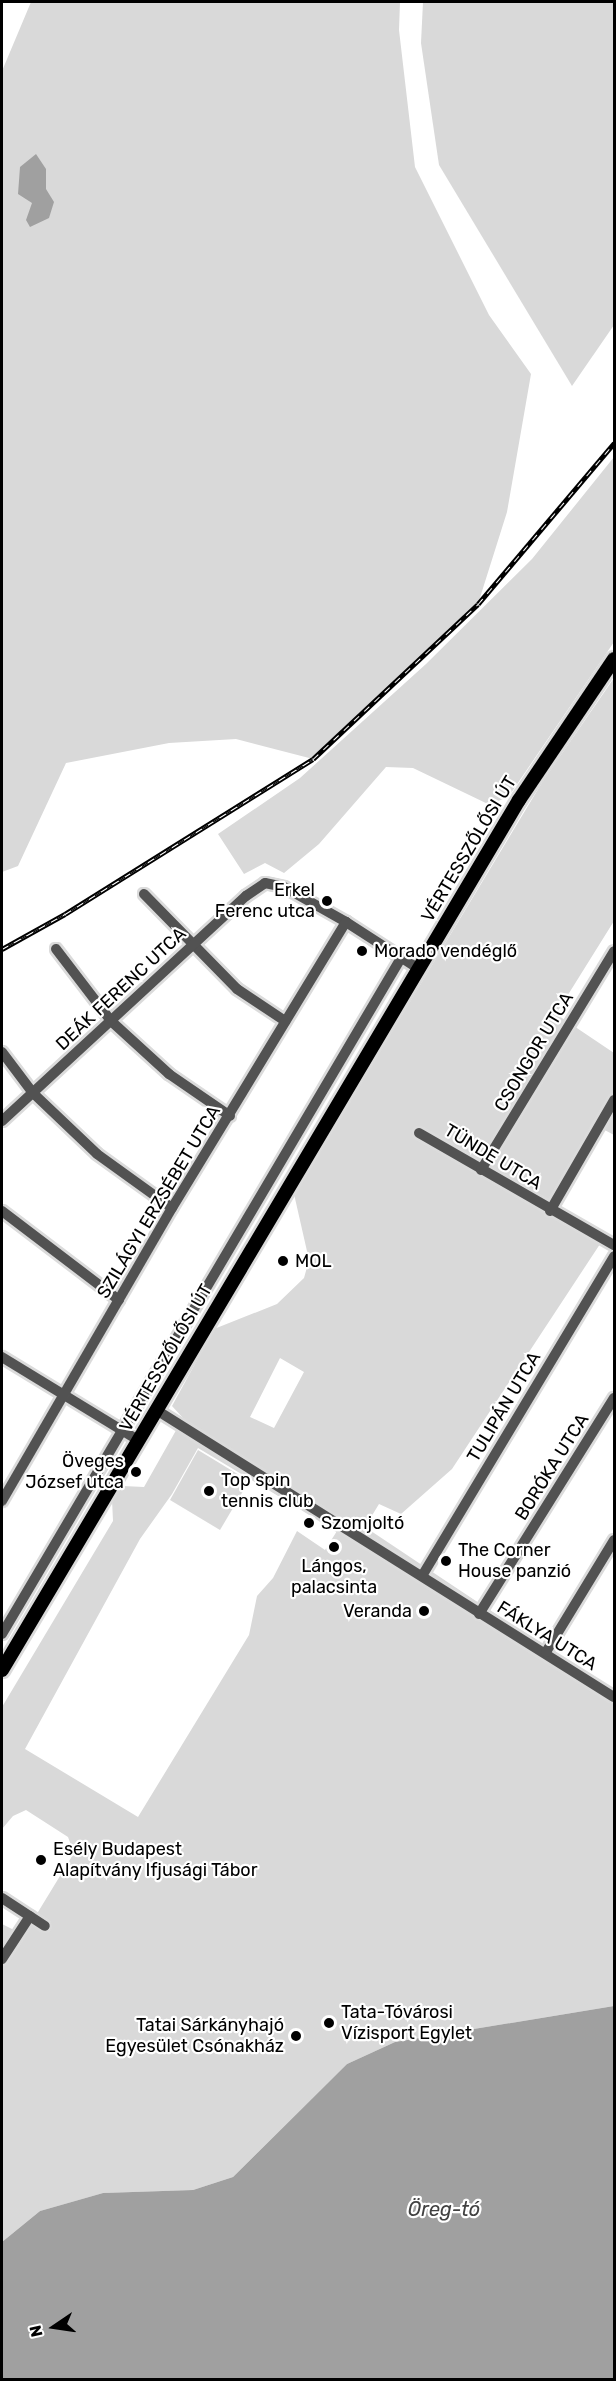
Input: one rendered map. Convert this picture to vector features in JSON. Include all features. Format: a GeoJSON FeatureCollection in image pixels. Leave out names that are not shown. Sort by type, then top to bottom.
{"type":"FeatureCollection","features":[{"type":"Feature","properties":{"kind":"main road","name":"VÉRTESSZŐLŐSI ÚT"},"geometry":{"type":"LineString","coordinates":[[2,1670],[543,762],[615,659]]}},
{"type":"Feature","properties":{"kind":"street","name":"DEÁK FERENC UTCA"},"geometry":{"type":"LineString","coordinates":[[2,1121],[191,946],[265,883],[284,887],[346,922]]}},
{"type":"Feature","properties":{"kind":"street"},"geometry":{"type":"LineString","coordinates":[[144,894],[191,946],[237,989],[285,1021]]}},
{"type":"Feature","properties":{"kind":"street"},"geometry":{"type":"LineString","coordinates":[[346,922],[418,969]]}},
{"type":"Feature","properties":{"kind":"street","name":"SZILÁGYI ERZSÉBET UTCA"},"geometry":{"type":"LineString","coordinates":[[3,1497],[172,1208],[346,922]]}},
{"type":"Feature","properties":{"kind":"street"},"geometry":{"type":"LineString","coordinates":[[56,949],[111,1022],[169,1074],[230,1116]]}},
{"type":"Feature","properties":{"kind":"street","name":"CSONGOR UTCA"},"geometry":{"type":"LineString","coordinates":[[481,1170],[615,951]]}},
{"type":"Feature","properties":{"kind":"street","name":"VÉRTESSZŐLŐSI ÚT"},"geometry":{"type":"LineString","coordinates":[[2,1634],[401,958]]}},
{"type":"Feature","properties":{"kind":"street"},"geometry":{"type":"LineString","coordinates":[[2,1052],[33,1093],[98,1154],[172,1208]]}},
{"type":"Feature","properties":{"kind":"street"},"geometry":{"type":"LineString","coordinates":[[344,1054],[362,1064]]}},
{"type":"Feature","properties":{"kind":"street","name":"TÜNDE UTCA"},"geometry":{"type":"LineString","coordinates":[[550,1211],[615,1100]]}},
{"type":"Feature","properties":{"kind":"street","name":"TÜNDE UTCA"},"geometry":{"type":"LineString","coordinates":[[418,1132],[550,1211],[615,1245]]}},
{"type":"Feature","properties":{"kind":"street"},"geometry":{"type":"LineString","coordinates":[[2,1211],[119,1300]]}},
{"type":"Feature","properties":{"kind":"street","name":"TULIPÁN UTCA"},"geometry":{"type":"LineString","coordinates":[[422,1576],[615,1256]]}},
{"type":"Feature","properties":{"kind":"street"},"geometry":{"type":"LineString","coordinates":[[2,1357],[61,1396],[138,1440]]}},
{"type":"Feature","properties":{"kind":"street","name":"BORÓKA UTCA"},"geometry":{"type":"LineString","coordinates":[[479,1614],[615,1398]]}},
{"type":"Feature","properties":{"kind":"street","name":"FÁKLYA UTCA"},"geometry":{"type":"LineString","coordinates":[[158,1411],[615,1697]]}},
{"type":"Feature","properties":{"kind":"street"},"geometry":{"type":"LineString","coordinates":[[546,1652],[615,1540]]}},
{"type":"Feature","properties":{"kind":"street"},"geometry":{"type":"LineString","coordinates":[[2,1898],[45,1926]]}},
{"type":"Feature","properties":{"kind":"street"},"geometry":{"type":"LineString","coordinates":[[2,1959],[30,1916]]}},
{"type":"Feature","properties":{"kind":"shaded area"},"geometry":{"type":"Polygon","coordinates":[[[31,2],[400,2],[399,30],[415,167],[489,315],[531,374],[507,512],[478,604],[313,759],[236,739],[169,743],[66,763],[18,866],[2,872],[2,71],[31,2]]]}},
{"type":"Feature","properties":{"kind":"shaded area"},"geometry":{"type":"Polygon","coordinates":[[[423,2],[614,2],[614,325],[572,386],[439,165],[421,43],[423,2]]]}},
{"type":"Feature","properties":{"kind":"shaded area"},"geometry":{"type":"Polygon","coordinates":[[[614,457],[614,642],[509,796],[490,805],[413,768],[386,767],[319,844],[284,873],[265,863],[244,874],[218,834],[300,778],[426,664],[532,559],[614,457]]]}},
{"type":"Feature","properties":{"kind":"shaded area"},"geometry":{"type":"Polygon","coordinates":[[[614,678],[614,921],[556,1014],[614,1053],[614,1135],[599,1127],[549,1205],[604,1238],[452,1469],[401,1514],[379,1504],[365,1527],[614,1693],[614,2006],[395,2042],[347,2064],[233,2177],[193,2190],[103,2193],[40,2211],[2,2242],[2,1924],[24,1935],[74,1853],[68,1837],[26,1810],[13,1816],[2,1829],[2,1707],[113,1521],[112,1500],[123,1486],[144,1487],[183,1418],[172,1406],[214,1329],[277,1304],[304,1278],[309,1260],[294,1194],[543,781],[614,678]],[[280,1358],[250,1417],[274,1428],[304,1372],[280,1358]],[[198,1448],[172,1494],[140,1539],[25,1749],[138,1817],[249,1635],[257,1596],[273,1578],[297,1531],[325,1550],[337,1531],[198,1448]]]}},
{"type":"Feature","properties":{"kind":"shaded area","name":"Top spin tennis club"},"geometry":{"type":"Polygon","coordinates":[[[198,1450],[249,1481],[220,1530],[170,1500],[198,1450]]]}},
{"type":"Feature","properties":{"kind":"water"},"geometry":{"type":"Polygon","coordinates":[[[36,154],[46,169],[46,189],[54,202],[49,218],[30,227],[26,220],[32,203],[18,194],[20,167],[36,154]]]}},
{"type":"Feature","properties":{"kind":"water","name":"Öreg-tó"},"geometry":{"type":"Polygon","coordinates":[[[614,2006],[614,2379],[2,2379],[2,2242],[40,2211],[103,2193],[193,2190],[233,2177],[347,2064],[395,2042],[614,2006]]]}},
{"type":"Feature","properties":{"kind":"railway"},"geometry":{"type":"LineString","coordinates":[[2,949],[65,914],[313,759],[478,604],[614,443]]}},
{"type":"Feature","properties":{"kind":"place","name":"Erkel Ferenc utca"},"geometry":{"type":"Point","coordinates":[327,901]}},
{"type":"Feature","properties":{"kind":"place","name":"Morado vendéglő"},"geometry":{"type":"Point","coordinates":[362,951]}},
{"type":"Feature","properties":{"kind":"place","name":"MOL"},"geometry":{"type":"Point","coordinates":[283,1261]}},
{"type":"Feature","properties":{"kind":"place","name":"Öveges József utca"},"geometry":{"type":"Point","coordinates":[136,1472]}},
{"type":"Feature","properties":{"kind":"place","name":"Top spin tennis club"},"geometry":{"type":"Point","coordinates":[209,1491]}},
{"type":"Feature","properties":{"kind":"place","name":"Szomjoltó"},"geometry":{"type":"Point","coordinates":[309,1523]}},
{"type":"Feature","properties":{"kind":"place","name":"Lángos, palacsinta"},"geometry":{"type":"Point","coordinates":[334,1547]}},
{"type":"Feature","properties":{"kind":"place","name":"The Corner House panzió"},"geometry":{"type":"Point","coordinates":[446,1561]}},
{"type":"Feature","properties":{"kind":"place","name":"Veranda"},"geometry":{"type":"Point","coordinates":[424,1611]}},
{"type":"Feature","properties":{"kind":"place","name":"Esély Budapest Alapítvány Ifjusági Tábor"},"geometry":{"type":"Point","coordinates":[41,1860]}},
{"type":"Feature","properties":{"kind":"place","name":"Tata-Tóvárosi Vízisport Egylet"},"geometry":{"type":"Point","coordinates":[329,2023]}},
{"type":"Feature","properties":{"kind":"place","name":"Tatai Sárkányhajó Egyesület Csónakház"},"geometry":{"type":"Point","coordinates":[296,2036]}}]}
